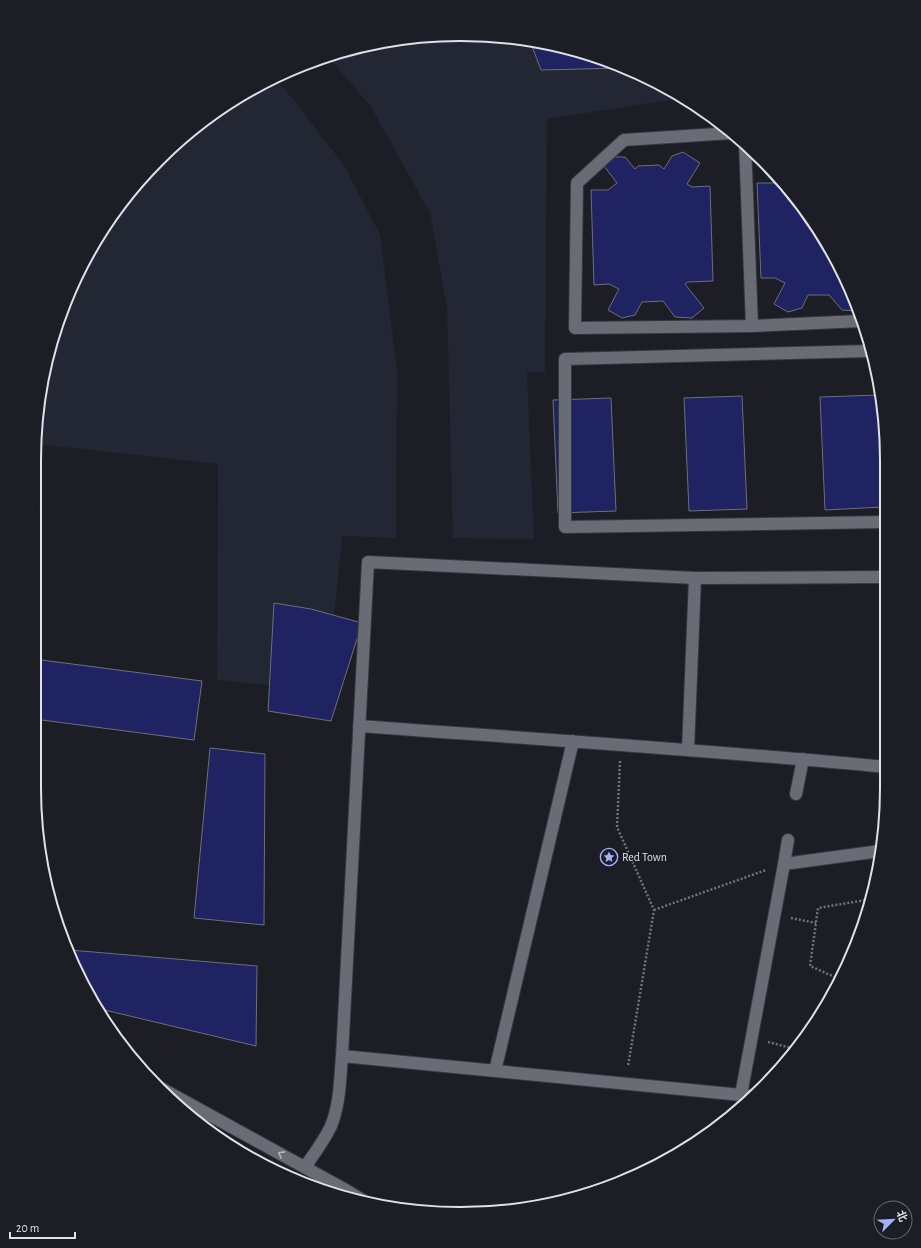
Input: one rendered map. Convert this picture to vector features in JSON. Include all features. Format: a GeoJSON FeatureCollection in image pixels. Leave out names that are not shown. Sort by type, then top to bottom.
{"type":"FeatureCollection","features":[{"type":"Feature","properties":{"kind":"street"},"geometry":{"type":"LineString","coordinates":[[723,134],[624,140],[577,183],[575,328],[752,326],[856,321]]}},
{"type":"Feature","properties":{"kind":"street"},"geometry":{"type":"LineString","coordinates":[[745,153],[752,326]]}},
{"type":"Feature","properties":{"kind":"street"},"geometry":{"type":"LineString","coordinates":[[866,351],[565,359],[565,527],[880,522]]}},
{"type":"Feature","properties":{"kind":"street"},"geometry":{"type":"LineString","coordinates":[[305,1167],[322,1143],[331,1125],[338,1100],[342,1056],[368,562],[695,578],[880,577]]}},
{"type":"Feature","properties":{"kind":"street"},"geometry":{"type":"LineString","coordinates":[[688,750],[695,578]]}},
{"type":"Feature","properties":{"kind":"street"},"geometry":{"type":"LineString","coordinates":[[359,726],[573,741],[880,766]]}},
{"type":"Feature","properties":{"kind":"street"},"geometry":{"type":"LineString","coordinates":[[495,1071],[573,741]]}},
{"type":"Feature","properties":{"kind":"street"},"geometry":{"type":"LineString","coordinates":[[796,794],[803,759]]}},
{"type":"Feature","properties":{"kind":"street"},"geometry":{"type":"LineString","coordinates":[[747,1093],[752,1039],[788,840]]}},
{"type":"Feature","properties":{"kind":"street"},"geometry":{"type":"LineString","coordinates":[[784,864],[875,852]]}},
{"type":"Feature","properties":{"kind":"street"},"geometry":{"type":"LineString","coordinates":[[342,1056],[745,1096]]}},
{"type":"Feature","properties":{"kind":"street"},"geometry":{"type":"LineString","coordinates":[[178,1098],[348,1192]]}},
{"type":"Feature","properties":{"kind":"path"},"geometry":{"type":"LineString","coordinates":[[621,745],[617,827],[654,910],[625,1084]]}},
{"type":"Feature","properties":{"kind":"path"},"geometry":{"type":"LineString","coordinates":[[654,910],[784,864]]}},
{"type":"Feature","properties":{"kind":"path"},"geometry":{"type":"LineString","coordinates":[[835,977],[810,966],[818,908],[865,899]]}},
{"type":"Feature","properties":{"kind":"path"},"geometry":{"type":"LineString","coordinates":[[775,915],[816,923]]}},
{"type":"Feature","properties":{"kind":"path"},"geometry":{"type":"LineString","coordinates":[[752,1039],[789,1048]]}},
{"type":"Feature","properties":{"kind":"shaded area"},"geometry":{"type":"Polygon","coordinates":[[[460,41],[515,45],[569,55],[621,73],[646,84],[674,99],[547,119],[545,372],[527,372],[534,539],[453,538],[447,308],[430,213],[371,107],[332,61],[379,49],[433,42],[460,41]]]}},
{"type":"Feature","properties":{"kind":"shaded area"},"geometry":{"type":"Polygon","coordinates":[[[279,82],[344,165],[380,235],[397,371],[396,538],[342,536],[327,691],[217,680],[218,464],[42,445],[49,379],[63,326],[84,275],[112,227],[128,205],[145,184],[184,145],[227,112],[279,82]]]}},
{"type":"Feature","properties":{"kind":"building"},"geometry":{"type":"Polygon","coordinates":[[[533,48],[569,55],[609,68],[541,70],[533,48]]]}},
{"type":"Feature","properties":{"kind":"building"},"geometry":{"type":"Polygon","coordinates":[[[683,152],[700,163],[687,184],[692,187],[710,186],[713,281],[688,282],[685,284],[704,308],[692,318],[675,317],[663,301],[642,302],[635,315],[622,318],[608,310],[619,289],[609,284],[594,285],[591,190],[608,190],[617,183],[604,166],[615,157],[625,157],[635,169],[638,166],[659,165],[664,169],[672,156],[683,152]]]}},
{"type":"Feature","properties":{"kind":"building"},"geometry":{"type":"Polygon","coordinates":[[[757,183],[775,183],[809,227],[824,251],[837,275],[852,311],[842,310],[829,295],[808,295],[802,308],[788,312],[774,304],[785,283],[775,278],[761,278],[757,183]]]}},
{"type":"Feature","properties":{"kind":"building"},"geometry":{"type":"Polygon","coordinates":[[[874,395],[879,433],[880,507],[825,510],[820,397],[874,395]]]}},
{"type":"Feature","properties":{"kind":"building"},"geometry":{"type":"Polygon","coordinates":[[[742,396],[747,509],[689,511],[684,398],[742,396]]]}},
{"type":"Feature","properties":{"kind":"building"},"geometry":{"type":"Polygon","coordinates":[[[611,398],[616,511],[558,513],[553,400],[611,398]]]}},
{"type":"Feature","properties":{"kind":"building"},"geometry":{"type":"Polygon","coordinates":[[[274,603],[311,609],[362,623],[331,721],[268,711],[274,603]]]}},
{"type":"Feature","properties":{"kind":"building"},"geometry":{"type":"Polygon","coordinates":[[[41,660],[202,681],[194,740],[41,720],[41,660]]]}},
{"type":"Feature","properties":{"kind":"building"},"geometry":{"type":"Polygon","coordinates":[[[210,748],[265,754],[264,925],[194,918],[210,748]]]}},
{"type":"Feature","properties":{"kind":"building"},"geometry":{"type":"Polygon","coordinates":[[[74,950],[257,966],[256,1046],[105,1010],[84,973],[74,950]]]}},
{"type":"Feature","properties":{"kind":"place","name":"Red Town"},"geometry":{"type":"Point","coordinates":[609,857]}}]}
